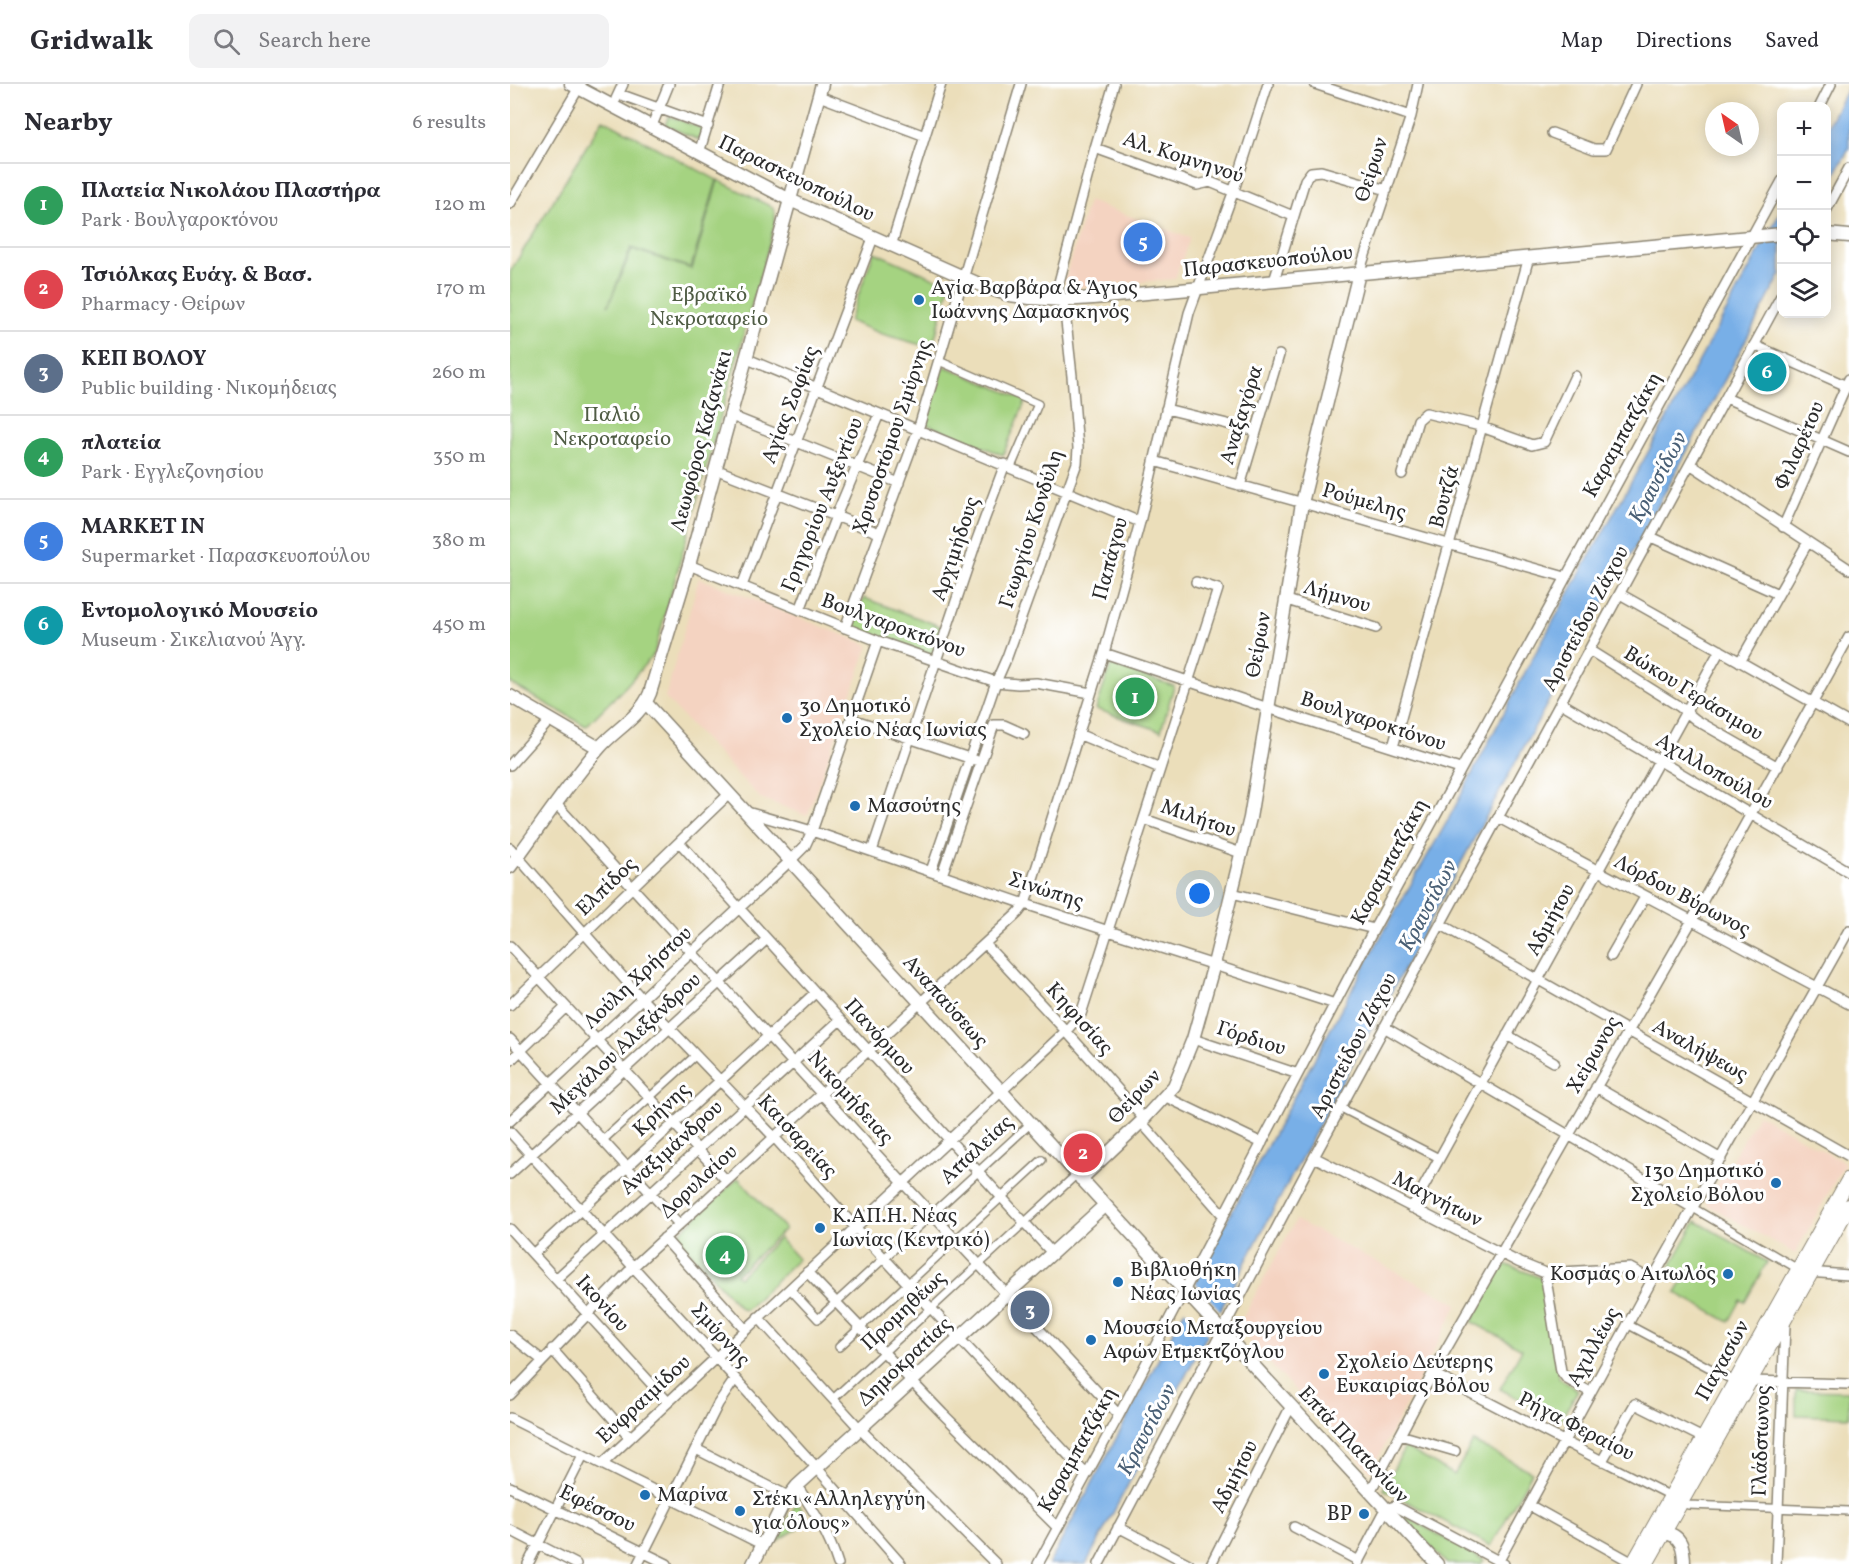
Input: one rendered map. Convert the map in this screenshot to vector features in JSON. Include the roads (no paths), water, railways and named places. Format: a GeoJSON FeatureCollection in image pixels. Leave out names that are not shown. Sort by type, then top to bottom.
{"type":"FeatureCollection","features":[{"type":"Feature","properties":{"kind":"main road","name":"Παγασών"},"geometry":{"type":"LineString","coordinates":[[1637,1564],[1754,1378],[1785,1319],[1849,1179]]}},
{"type":"Feature","properties":{"kind":"main road","name":"Παγασών"},"geometry":{"type":"LineString","coordinates":[[1637,1564],[1663,1533],[1703,1438],[1735,1382],[1849,1206]]}},
{"type":"Feature","properties":{"kind":"street"},"geometry":{"type":"LineString","coordinates":[[613,107],[623,84]]}},
{"type":"Feature","properties":{"kind":"street"},"geometry":{"type":"LineString","coordinates":[[651,128],[669,84]]}},
{"type":"Feature","properties":{"kind":"street"},"geometry":{"type":"LineString","coordinates":[[699,153],[720,84]]}},
{"type":"Feature","properties":{"kind":"street"},"geometry":{"type":"LineString","coordinates":[[891,246],[941,84]]}},
{"type":"Feature","properties":{"kind":"street","name":"Χρυσοστόμου Σμύρνης"},"geometry":{"type":"LineString","coordinates":[[844,627],[918,430],[1021,84]]}},
{"type":"Feature","properties":{"kind":"street","name":"Γεωργίου Κονδύλη"},"geometry":{"type":"LineString","coordinates":[[942,875],[996,682],[1077,463],[1078,448],[1072,376],[1065,312],[1058,288],[1114,84]]}},
{"type":"Feature","properties":{"kind":"street","name":"Παπάγου"},"geometry":{"type":"LineString","coordinates":[[920,1004],[1025,904],[1104,653],[1140,522],[1197,289],[1233,193],[1268,84]]}},
{"type":"Feature","properties":{"kind":"street"},"geometry":{"type":"LineString","coordinates":[[1315,84],[1411,116]]}},
{"type":"Feature","properties":{"kind":"street","name":"Θείρων"},"geometry":{"type":"LineString","coordinates":[[1079,1176],[1143,1121],[1166,1097],[1177,1083],[1193,1039],[1215,964],[1254,796],[1302,503],[1359,273],[1411,116],[1418,84]]}},
{"type":"Feature","properties":{"kind":"street"},"geometry":{"type":"LineString","coordinates":[[1552,133],[1594,149],[1606,149],[1635,84]]}},
{"type":"Feature","properties":{"kind":"street"},"geometry":{"type":"LineString","coordinates":[[1822,102],[1831,84]]}},
{"type":"Feature","properties":{"kind":"street"},"geometry":{"type":"LineString","coordinates":[[510,204],[577,85]]}},
{"type":"Feature","properties":{"kind":"street","name":"Παρασκευοπούλου"},"geometry":{"type":"LineString","coordinates":[[577,85],[651,128],[790,200],[964,278],[1017,297],[1062,300],[1197,289],[1777,234]]}},
{"type":"Feature","properties":{"kind":"street"},"geometry":{"type":"LineString","coordinates":[[821,90],[925,136]]}},
{"type":"Feature","properties":{"kind":"street","name":"Λεωφόρος Καζανάκι"},"geometry":{"type":"LineString","coordinates":[[646,704],[689,566],[714,469],[821,90]]}},
{"type":"Feature","properties":{"kind":"street","name":"Παρασκευοπούλου"},"geometry":{"type":"LineString","coordinates":[[619,94],[708,126]]}},
{"type":"Feature","properties":{"kind":"street","name":"Αλ. Κομνηνού"},"geometry":{"type":"LineString","coordinates":[[1095,148],[1197,185],[1210,182],[1293,216]]}},
{"type":"Feature","properties":{"kind":"street"},"geometry":{"type":"LineString","coordinates":[[1828,210],[1849,168]]}},
{"type":"Feature","properties":{"kind":"street"},"geometry":{"type":"LineString","coordinates":[[1274,281],[1307,175],[1321,171],[1387,190]]}},
{"type":"Feature","properties":{"kind":"street","name":"Καραμπατζάκη"},"geometry":{"type":"LineString","coordinates":[[1038,1564],[1185,1291],[1223,1215],[1460,769],[1565,577],[1758,236],[1777,192]]}},
{"type":"Feature","properties":{"kind":"street"},"geometry":{"type":"LineString","coordinates":[[1831,234],[1849,236]]}},
{"type":"Feature","properties":{"kind":"street","name":"Αγίας Σοφίας"},"geometry":{"type":"LineString","coordinates":[[742,586],[873,238]]}},
{"type":"Feature","properties":{"kind":"street","name":"Βουτζά"},"geometry":{"type":"LineString","coordinates":[[1393,747],[1529,257]]}},
{"type":"Feature","properties":{"kind":"street","name":"Αριστείδου Ζάχου"},"geometry":{"type":"LineString","coordinates":[[1099,1564],[1219,1328],[1499,818],[1777,303]]}},
{"type":"Feature","properties":{"kind":"street"},"geometry":{"type":"LineString","coordinates":[[1754,345],[1848,384]]}},
{"type":"Feature","properties":{"kind":"street","name":"Αναξαγόρα"},"geometry":{"type":"LineString","coordinates":[[1240,486],[1279,355]]}},
{"type":"Feature","properties":{"kind":"street"},"geometry":{"type":"LineString","coordinates":[[745,358],[1140,522]]}},
{"type":"Feature","properties":{"kind":"street","name":"Αρχιμήδους"},"geometry":{"type":"LineString","coordinates":[[872,851],[976,542],[1008,466],[1038,404],[939,362]]}},
{"type":"Feature","properties":{"kind":"street"},"geometry":{"type":"LineString","coordinates":[[1402,474],[1418,420],[1426,413],[1483,427],[1533,445],[1544,442],[1575,376]]}},
{"type":"Feature","properties":{"kind":"street","name":"Φιλαρέτου"},"geometry":{"type":"LineString","coordinates":[[1783,526],[1848,384]]}},
{"type":"Feature","properties":{"kind":"street"},"geometry":{"type":"LineString","coordinates":[[1725,398],[1849,452]]}},
{"type":"Feature","properties":{"kind":"street"},"geometry":{"type":"LineString","coordinates":[[1166,409],[1256,431]]}},
{"type":"Feature","properties":{"kind":"street","name":"Γρηγορίου Αυξεντίου"},"geometry":{"type":"LineString","coordinates":[[800,610],[879,414]]}},
{"type":"Feature","properties":{"kind":"street"},"geometry":{"type":"LineString","coordinates":[[729,415],[899,483]]}},
{"type":"Feature","properties":{"kind":"street","name":"Ρούμελης"},"geometry":{"type":"LineString","coordinates":[[1154,461],[1565,577]]}},
{"type":"Feature","properties":{"kind":"street"},"geometry":{"type":"LineString","coordinates":[[1689,464],[1849,569]]}},
{"type":"Feature","properties":{"kind":"street"},"geometry":{"type":"LineString","coordinates":[[714,469],[879,533]]}},
{"type":"Feature","properties":{"kind":"street"},"geometry":{"type":"LineString","coordinates":[[1651,537],[1778,594]]}},
{"type":"Feature","properties":{"kind":"street"},"geometry":{"type":"LineString","coordinates":[[1740,662],[1808,542]]}},
{"type":"Feature","properties":{"kind":"street","name":"Βουλγαροκτόνου"},"geometry":{"type":"LineString","coordinates":[[689,566],[878,641],[996,682],[1036,683],[1091,693]]}},
{"type":"Feature","properties":{"kind":"street","name":"Ευφραιμίδου"},"geometry":{"type":"LineString","coordinates":[[602,1464],[1076,1022],[1085,1008],[1218,589],[1196,582]]}},
{"type":"Feature","properties":{"kind":"street"},"geometry":{"type":"LineString","coordinates":[[1620,594],[1849,723]]}},
{"type":"Feature","properties":{"kind":"street","name":"Λήμνου"},"geometry":{"type":"LineString","coordinates":[[1287,600],[1376,628]]}},
{"type":"Feature","properties":{"kind":"street","name":"Χείρωνος"},"geometry":{"type":"LineString","coordinates":[[1370,1492],[1432,1373],[1691,922],[1849,637]]}},
{"type":"Feature","properties":{"kind":"street"},"geometry":{"type":"LineString","coordinates":[[790,861],[805,846],[812,831],[878,641]]}},
{"type":"Feature","properties":{"kind":"street","name":"Βώκου Γεράσιμου"},"geometry":{"type":"LineString","coordinates":[[1589,650],[1686,713],[1778,767]]}},
{"type":"Feature","properties":{"kind":"street","name":"Αδμήτου"},"geometry":{"type":"LineString","coordinates":[[1412,1208],[1720,650]]}},
{"type":"Feature","properties":{"kind":"street","name":"Βουλγαροκτόνου"},"geometry":{"type":"LineString","coordinates":[[1104,653],[1460,769]]}},
{"type":"Feature","properties":{"kind":"street"},"geometry":{"type":"LineString","coordinates":[[510,696],[599,748]]}},
{"type":"Feature","properties":{"kind":"street","name":"Αχιλλοπούλου"},"geometry":{"type":"LineString","coordinates":[[1561,703],[1849,872]]}},
{"type":"Feature","properties":{"kind":"street"},"geometry":{"type":"LineString","coordinates":[[512,857],[599,748],[646,704]]}},
{"type":"Feature","properties":{"kind":"street","name":"Αναπαύσεως"},"geometry":{"type":"LineString","coordinates":[[646,704],[1219,1328]]}},
{"type":"Feature","properties":{"kind":"street"},"geometry":{"type":"LineString","coordinates":[[852,718],[975,760]]}},
{"type":"Feature","properties":{"kind":"street"},"geometry":{"type":"LineString","coordinates":[[510,765],[550,720]]}},
{"type":"Feature","properties":{"kind":"street","name":"Γεωργίου Κονδύλη"},"geometry":{"type":"LineString","coordinates":[[931,871],[975,760],[996,724],[1024,734]]}},
{"type":"Feature","properties":{"kind":"street","name":"Μιλήτου"},"geometry":{"type":"LineString","coordinates":[[1078,734],[1160,768]]}},
{"type":"Feature","properties":{"kind":"street","name":"Ελπίδος"},"geometry":{"type":"LineString","coordinates":[[510,1005],[729,794]]}},
{"type":"Feature","properties":{"kind":"street","name":"Νικομήδειας"},"geometry":{"type":"LineString","coordinates":[[556,804],[1119,1415]]}},
{"type":"Feature","properties":{"kind":"street","name":"Σινώπης"},"geometry":{"type":"LineString","coordinates":[[745,812],[812,831],[1025,904],[1335,1004]]}},
{"type":"Feature","properties":{"kind":"street","name":"Λόρδου Βύρωνος"},"geometry":{"type":"LineString","coordinates":[[1499,818],[1849,1004]]}},
{"type":"Feature","properties":{"kind":"street","name":"Μιλήτου"},"geometry":{"type":"LineString","coordinates":[[1144,819],[1241,853]]}},
{"type":"Feature","properties":{"kind":"street","name":"Πανόρμου"},"geometry":{"type":"LineString","coordinates":[[680,843],[867,1052],[1053,1254]]}},
{"type":"Feature","properties":{"kind":"street","name":"Καισαρείας"},"geometry":{"type":"LineString","coordinates":[[512,857],[1086,1474]]}},
{"type":"Feature","properties":{"kind":"street","name":"Λούλη Χρήστου"},"geometry":{"type":"LineString","coordinates":[[510,1121],[790,861]]}},
{"type":"Feature","properties":{"kind":"street"},"geometry":{"type":"LineString","coordinates":[[1232,893],[1374,929]]}},
{"type":"Feature","properties":{"kind":"street"},"geometry":{"type":"LineString","coordinates":[[1611,956],[1645,897]]}},
{"type":"Feature","properties":{"kind":"street","name":"Αναλήψεως"},"geometry":{"type":"LineString","coordinates":[[1440,924],[1849,1156]]}},
{"type":"Feature","properties":{"kind":"street","name":"Αχιλλέως"},"geometry":{"type":"LineString","coordinates":[[1500,1563],[1627,1324],[1849,930]]}},
{"type":"Feature","properties":{"kind":"street","name":"Μεγάλου Αλεξάνδρου"},"geometry":{"type":"LineString","coordinates":[[510,1174],[767,939]]}},
{"type":"Feature","properties":{"kind":"street","name":"Κηφισίας"},"geometry":{"type":"LineString","coordinates":[[985,944],[1066,1031],[1223,1215]]}},
{"type":"Feature","properties":{"kind":"street"},"geometry":{"type":"LineString","coordinates":[[510,946],[726,1180]]}},
{"type":"Feature","properties":{"kind":"street","name":"Κρήνης"},"geometry":{"type":"LineString","coordinates":[[532,1254],[815,993]]}},
{"type":"Feature","properties":{"kind":"street","name":"Δορυλαίου"},"geometry":{"type":"LineString","coordinates":[[510,1395],[633,1267],[920,1004]]}},
{"type":"Feature","properties":{"kind":"street"},"geometry":{"type":"LineString","coordinates":[[510,1061],[566,1007]]}},
{"type":"Feature","properties":{"kind":"street","name":"Αναξιμάνδρου"},"geometry":{"type":"LineString","coordinates":[[556,1279],[840,1020]]}},
{"type":"Feature","properties":{"kind":"street"},"geometry":{"type":"LineString","coordinates":[[1384,1027],[1805,1271],[1849,1275]]}},
{"type":"Feature","properties":{"kind":"street"},"geometry":{"type":"LineString","coordinates":[[1507,1035],[1554,1062]]}},
{"type":"Feature","properties":{"kind":"street","name":"Γόρδιου"},"geometry":{"type":"LineString","coordinates":[[1193,1039],[1298,1074]]}},
{"type":"Feature","properties":{"kind":"street"},"geometry":{"type":"LineString","coordinates":[[510,1040],[679,1224]]}},
{"type":"Feature","properties":{"kind":"street"},"geometry":{"type":"LineString","coordinates":[[602,1141],[696,1055]]}},
{"type":"Feature","properties":{"kind":"street"},"geometry":{"type":"LineString","coordinates":[[1596,1087],[1721,1159]]}},
{"type":"Feature","properties":{"kind":"street"},"geometry":{"type":"LineString","coordinates":[[1166,1097],[1262,1143]]}},
{"type":"Feature","properties":{"kind":"street"},"geometry":{"type":"LineString","coordinates":[[1341,1107],[1439,1158]]}},
{"type":"Feature","properties":{"kind":"street","name":"Ατταλείας"},"geometry":{"type":"LineString","coordinates":[[789,1289],[818,1319],[1030,1124]]}},
{"type":"Feature","properties":{"kind":"street","name":"Σμύρνης"},"geometry":{"type":"LineString","coordinates":[[510,1132],[816,1467],[901,1564]]}},
{"type":"Feature","properties":{"kind":"street","name":"Μαγνήτων"},"geometry":{"type":"LineString","coordinates":[[1314,1157],[1500,1253],[1545,1273]]}},
{"type":"Feature","properties":{"kind":"street"},"geometry":{"type":"LineString","coordinates":[[839,1347],[1042,1160]]}},
{"type":"Feature","properties":{"kind":"street","name":"Προμηθέως"},"geometry":{"type":"LineString","coordinates":[[833,1399],[1024,1222],[1079,1176]]}},
{"type":"Feature","properties":{"kind":"street","name":"Δημοκρατίας"},"geometry":{"type":"LineString","coordinates":[[753,1564],[788,1496],[797,1486],[1106,1205]]}},
{"type":"Feature","properties":{"kind":"street","name":"Ικονίου"},"geometry":{"type":"LineString","coordinates":[[510,1229],[668,1402]]}},
{"type":"Feature","properties":{"kind":"street"},"geometry":{"type":"LineString","coordinates":[[664,1238],[746,1330]]}},
{"type":"Feature","properties":{"kind":"street"},"geometry":{"type":"LineString","coordinates":[[1590,1392],[1567,1379],[1561,1371],[1545,1273],[1630,1268],[1652,1280]]}},
{"type":"Feature","properties":{"kind":"street"},"geometry":{"type":"LineString","coordinates":[[807,1272],[912,1382],[1057,1527]]}},
{"type":"Feature","properties":{"kind":"street"},"geometry":{"type":"LineString","coordinates":[[758,1317],[861,1430],[996,1564]]}},
{"type":"Feature","properties":{"kind":"street","name":"Γλάδστωνος"},"geometry":{"type":"LineString","coordinates":[[1776,1564],[1785,1319]]}},
{"type":"Feature","properties":{"kind":"street"},"geometry":{"type":"LineString","coordinates":[[1627,1324],[1735,1382],[1743,1371],[1754,1378],[1783,1382],[1849,1384]]}},
{"type":"Feature","properties":{"kind":"street","name":"Επτά Πλατανίων"},"geometry":{"type":"LineString","coordinates":[[1219,1328],[1433,1562]]}},
{"type":"Feature","properties":{"kind":"street"},"geometry":{"type":"LineString","coordinates":[[510,1335],[542,1360]]}},
{"type":"Feature","properties":{"kind":"street"},"geometry":{"type":"LineString","coordinates":[[552,1349],[630,1438]]}},
{"type":"Feature","properties":{"kind":"street","name":"Ρήγα Φεραίου"},"geometry":{"type":"LineString","coordinates":[[1432,1373],[1688,1505],[1849,1511]]}},
{"type":"Feature","properties":{"kind":"street"},"geometry":{"type":"LineString","coordinates":[[638,1564],[718,1404],[735,1379]]}},
{"type":"Feature","properties":{"kind":"street"},"geometry":{"type":"LineString","coordinates":[[1602,1461],[1635,1404],[1703,1438]]}},
{"type":"Feature","properties":{"kind":"street","name":"Αδμήτου"},"geometry":{"type":"LineString","coordinates":[[1211,1564],[1291,1406]]}},
{"type":"Feature","properties":{"kind":"street"},"geometry":{"type":"LineString","coordinates":[[510,1418],[763,1545]]}},
{"type":"Feature","properties":{"kind":"street"},"geometry":{"type":"LineString","coordinates":[[1400,1435],[1455,1450]]}},
{"type":"Feature","properties":{"kind":"street"},"geometry":{"type":"LineString","coordinates":[[696,1449],[788,1496]]}},
{"type":"Feature","properties":{"kind":"street"},"geometry":{"type":"LineString","coordinates":[[528,1564],[583,1455]]}},
{"type":"Feature","properties":{"kind":"street","name":"Εφέσσου"},"geometry":{"type":"LineString","coordinates":[[510,1486],[667,1564]]}},
{"type":"Feature","properties":{"kind":"street"},"geometry":{"type":"LineString","coordinates":[[797,1486],[831,1541],[838,1564]]}},
{"type":"Feature","properties":{"kind":"street"},"geometry":{"type":"LineString","coordinates":[[1529,1505],[1637,1564]]}},
{"type":"Feature","properties":{"kind":"street"},"geometry":{"type":"LineString","coordinates":[[1294,1527],[1358,1563],[1386,1509],[1395,1506],[1500,1563]]}},
{"type":"Feature","properties":{"kind":"street"},"geometry":{"type":"LineString","coordinates":[[1118,1527],[1189,1564]]}},
{"type":"Feature","properties":{"kind":"street"},"geometry":{"type":"LineString","coordinates":[[510,1530],[575,1564]]}},
{"type":"Feature","properties":{"kind":"street"},"geometry":{"type":"LineString","coordinates":[[1663,1533],[1673,1535],[1682,1544],[1684,1564]]}},
{"type":"Feature","properties":{"kind":"water"},"geometry":{"type":"Polygon","coordinates":[[[1849,85],[1849,148],[1831,182],[1831,156],[1831,119],[1849,85]]]}},
{"type":"Feature","properties":{"kind":"water","name":"Κραυσίδων"},"geometry":{"type":"Polygon","coordinates":[[[1777,218],[1777,282],[1645,530],[1560,680],[1268,1220],[1086,1564],[1049,1564],[1186,1308],[1202,1267],[1376,945],[1448,820],[1532,659],[1777,218]]]}},
{"type":"Feature","properties":{"kind":"place","name":"MARKET IN"},"geometry":{"type":"Point","coordinates":[1143,242]}},
{"type":"Feature","properties":{"kind":"place","name":"Αγία Βαρβάρα & Άγιος Ιωάννης Δαμασκηνός"},"geometry":{"type":"Point","coordinates":[919,300]}},
{"type":"Feature","properties":{"kind":"place","name":"Εντομολογικό Mουσείο"},"geometry":{"type":"Point","coordinates":[1767,372]}},
{"type":"Feature","properties":{"kind":"place","name":"Πλατεία Νικολάου Πλαστήρα"},"geometry":{"type":"Point","coordinates":[1135,697]}},
{"type":"Feature","properties":{"kind":"place","name":"3ο Δημοτικό Σχολείο Νέας Ιωνίας"},"geometry":{"type":"Point","coordinates":[787,718]}},
{"type":"Feature","properties":{"kind":"place","name":"Μασούτης"},"geometry":{"type":"Point","coordinates":[855,806]}},
{"type":"Feature","properties":{"kind":"place","name":"Τσιόλκας Ευάγ. & Βασ."},"geometry":{"type":"Point","coordinates":[1083,1153]}},
{"type":"Feature","properties":{"kind":"place","name":"13o Δημοτικό Σχολείο Βόλου"},"geometry":{"type":"Point","coordinates":[1776,1183]}},
{"type":"Feature","properties":{"kind":"place","name":"Κ.ΑΠ.Η. Νέας Ιωνίας (Κεντρικό)"},"geometry":{"type":"Point","coordinates":[820,1228]}},
{"type":"Feature","properties":{"kind":"place","name":"πλατεία"},"geometry":{"type":"Point","coordinates":[725,1255]}},
{"type":"Feature","properties":{"kind":"place","name":"Κοσμάς ο Αιτωλός"},"geometry":{"type":"Point","coordinates":[1728,1274]}},
{"type":"Feature","properties":{"kind":"place","name":"Βιβλιοθήκη Νέας Ιωνίας"},"geometry":{"type":"Point","coordinates":[1118,1282]}},
{"type":"Feature","properties":{"kind":"place","name":"ΚΕΠ ΒΟΛΟΥ"},"geometry":{"type":"Point","coordinates":[1030,1310]}},
{"type":"Feature","properties":{"kind":"place","name":"Μουσείο Μεταξουργείου Αφών Ετμεκτζόγλου"},"geometry":{"type":"Point","coordinates":[1091,1340]}},
{"type":"Feature","properties":{"kind":"place","name":"Σχολείο Δεύτερης Ευκαιρίας Βόλου"},"geometry":{"type":"Point","coordinates":[1324,1374]}},
{"type":"Feature","properties":{"kind":"place","name":"Μαρίνα"},"geometry":{"type":"Point","coordinates":[645,1495]}},
{"type":"Feature","properties":{"kind":"place","name":"Στέκι «Αλληλεγγύη για όλους»"},"geometry":{"type":"Point","coordinates":[740,1511]}},
{"type":"Feature","properties":{"kind":"place","name":"BP"},"geometry":{"type":"Point","coordinates":[1364,1514]}},
{"type":"Feature","properties":{"kind":"park label","name":"Εβραϊκό Νεκροταφείο"},"geometry":{"type":"Point","coordinates":[709,307]}},
{"type":"Feature","properties":{"kind":"park label","name":"Παλιό Νεκροταφείο"},"geometry":{"type":"Point","coordinates":[612,427]}}]}
